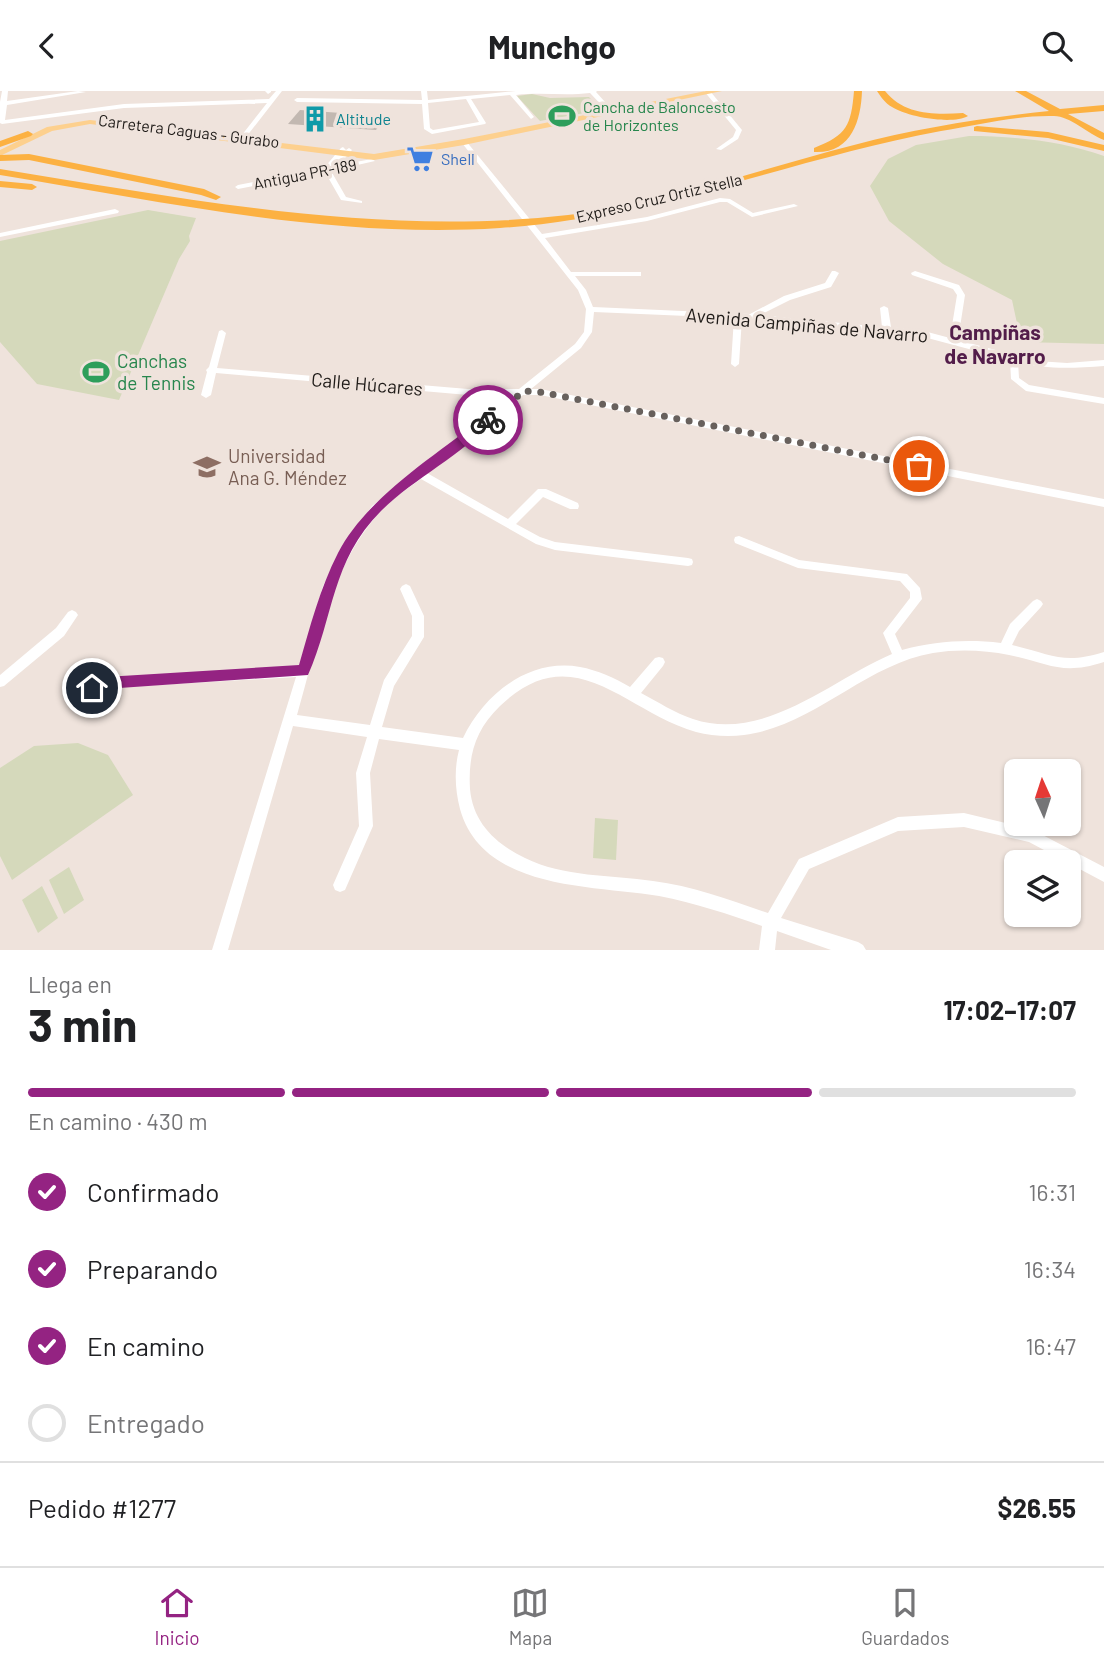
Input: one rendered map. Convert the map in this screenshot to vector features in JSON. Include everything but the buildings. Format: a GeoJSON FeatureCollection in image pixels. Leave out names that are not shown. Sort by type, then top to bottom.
{"type":"FeatureCollection","features":[{"type":"Feature","properties":{"kind":"highway"},"geometry":{"type":"LineString","coordinates":[[779,163],[831,145],[848,134],[856,122],[858,91]]}},
{"type":"Feature","properties":{"kind":"highway"},"geometry":{"type":"LineString","coordinates":[[881,91],[895,105],[926,115],[997,115]]}},
{"type":"Feature","properties":{"kind":"highway"},"geometry":{"type":"LineString","coordinates":[[1019,91],[1046,101],[1104,131]]}},
{"type":"Feature","properties":{"kind":"highway"},"geometry":{"type":"LineString","coordinates":[[1031,91],[1073,120],[1104,137]]}},
{"type":"Feature","properties":{"kind":"highway","name":"Expreso Cruz Ortiz Stella"},"geometry":{"type":"LineString","coordinates":[[541,218],[639,199],[892,133],[997,115],[1104,106]]}},
{"type":"Feature","properties":{"kind":"highway","name":"Expreso Cruz Ortiz Stella"},"geometry":{"type":"LineString","coordinates":[[6,170],[364,224],[437,227],[507,222],[638,206],[916,133],[989,120],[1104,106]]}},
{"type":"Feature","properties":{"kind":"highway"},"geometry":{"type":"LineString","coordinates":[[916,133],[963,129],[1002,130],[1048,135],[1104,148]]}},
{"type":"Feature","properties":{"kind":"highway"},"geometry":{"type":"LineString","coordinates":[[0,144],[28,134]]}},
{"type":"Feature","properties":{"kind":"highway"},"geometry":{"type":"LineString","coordinates":[[19,145],[16,152],[29,157]]}},
{"type":"Feature","properties":{"kind":"highway"},"geometry":{"type":"LineString","coordinates":[[0,155],[29,157],[204,192],[216,201]]}},
{"type":"Feature","properties":{"kind":"highway"},"geometry":{"type":"LineString","coordinates":[[0,184],[190,205],[216,201]]}},
{"type":"Feature","properties":{"kind":"main road","name":"Carretera Caguas - Gurabo"},"geometry":{"type":"LineString","coordinates":[[0,155],[28,134],[69,122],[91,119],[359,156],[386,154],[464,142],[711,92]]}},
{"type":"Feature","properties":{"kind":"main road","name":"Carretera Caguas - Gurabo"},"geometry":{"type":"LineString","coordinates":[[0,155],[50,129],[90,122],[242,138]]}},
{"type":"Feature","properties":{"kind":"main road","name":"Carretera Caguas - Gurabo"},"geometry":{"type":"LineString","coordinates":[[343,154],[386,154]]}},
{"type":"Feature","properties":{"kind":"street"},"geometry":{"type":"LineString","coordinates":[[5,91],[1,104],[1,122],[124,106],[196,100],[272,101]]}},
{"type":"Feature","properties":{"kind":"street"},"geometry":{"type":"LineString","coordinates":[[242,138],[279,91]]}},
{"type":"Feature","properties":{"kind":"street"},"geometry":{"type":"LineString","coordinates":[[425,91],[423,102],[427,129],[432,132],[483,123],[470,100]]}},
{"type":"Feature","properties":{"kind":"street"},"geometry":{"type":"LineString","coordinates":[[297,100],[423,102],[470,100],[534,91],[569,94],[592,91],[612,113]]}},
{"type":"Feature","properties":{"kind":"street"},"geometry":{"type":"LineString","coordinates":[[1,104],[83,92]]}},
{"type":"Feature","properties":{"kind":"street"},"geometry":{"type":"LineString","coordinates":[[711,92],[738,130],[736,138],[719,149]]}},
{"type":"Feature","properties":{"kind":"street"},"geometry":{"type":"LineString","coordinates":[[512,94],[531,117]]}},
{"type":"Feature","properties":{"kind":"street"},"geometry":{"type":"LineString","coordinates":[[220,950],[329,586],[344,553],[376,509],[578,346],[588,332],[590,309],[582,290],[464,142]]}},
{"type":"Feature","properties":{"kind":"street"},"geometry":{"type":"LineString","coordinates":[[343,154],[327,169],[342,199],[360,202]]}},
{"type":"Feature","properties":{"kind":"street","name":"Antigua PR-189"},"geometry":{"type":"LineString","coordinates":[[238,187],[372,161]]}},
{"type":"Feature","properties":{"kind":"street"},"geometry":{"type":"LineString","coordinates":[[539,237],[647,219],[720,200],[729,201],[752,215],[794,206]]}},
{"type":"Feature","properties":{"kind":"street"},"geometry":{"type":"LineString","coordinates":[[0,235],[115,211]]}},
{"type":"Feature","properties":{"kind":"street"},"geometry":{"type":"LineString","coordinates":[[750,316],[787,298],[828,285],[835,273]]}},
{"type":"Feature","properties":{"kind":"street"},"geometry":{"type":"LineString","coordinates":[[915,273],[956,287],[961,295],[954,341]]}},
{"type":"Feature","properties":{"kind":"street"},"geometry":{"type":"LineString","coordinates":[[569,274],[638,274]]}},
{"type":"Feature","properties":{"kind":"street"},"geometry":{"type":"LineString","coordinates":[[884,307],[887,330]]}},
{"type":"Feature","properties":{"kind":"street","name":"Avenida Campiñas de Navarro"},"geometry":{"type":"LineString","coordinates":[[590,309],[738,315],[920,333],[1014,360],[1067,366],[1104,363]]}},
{"type":"Feature","properties":{"kind":"street"},"geometry":{"type":"LineString","coordinates":[[736,364],[738,315]]}},
{"type":"Feature","properties":{"kind":"street"},"geometry":{"type":"LineString","coordinates":[[206,395],[210,370],[222,333]]}},
{"type":"Feature","properties":{"kind":"street"},"geometry":{"type":"LineString","coordinates":[[1014,360],[1015,379],[1026,388],[1104,401]]}},
{"type":"Feature","properties":{"kind":"street","name":"Calle Húcares"},"geometry":{"type":"LineString","coordinates":[[210,370],[468,393],[524,391],[553,394],[1104,503]]}},
{"type":"Feature","properties":{"kind":"street"},"geometry":{"type":"LineString","coordinates":[[419,473],[536,540],[555,546],[688,562]]}},
{"type":"Feature","properties":{"kind":"street"},"geometry":{"type":"LineString","coordinates":[[509,524],[542,492],[574,506]]}},
{"type":"Feature","properties":{"kind":"street"},"geometry":{"type":"LineString","coordinates":[[740,540],[798,564],[903,577],[916,591],[916,599],[889,633],[899,656]]}},
{"type":"Feature","properties":{"kind":"street"},"geometry":{"type":"LineString","coordinates":[[340,885],[366,826],[363,773],[388,684],[418,637],[418,616],[406,589]]}},
{"type":"Feature","properties":{"kind":"street"},"geometry":{"type":"LineString","coordinates":[[1005,649],[1014,628],[1037,604]]}},
{"type":"Feature","properties":{"kind":"street"},"geometry":{"type":"LineString","coordinates":[[0,682],[60,632],[72,615]]}},
{"type":"Feature","properties":{"kind":"street"},"geometry":{"type":"LineString","coordinates":[[858,950],[680,893],[560,877],[507,857],[480,835],[466,809],[462,770],[467,744],[493,700],[529,678],[561,671],[585,673],[684,724],[718,731],[770,724],[899,656],[934,647],[1005,649],[1053,663],[1083,665],[1104,657]]}},
{"type":"Feature","properties":{"kind":"street"},"geometry":{"type":"LineString","coordinates":[[631,695],[659,662]]}},
{"type":"Feature","properties":{"kind":"street"},"geometry":{"type":"LineString","coordinates":[[78,694],[105,683],[304,671]]}},
{"type":"Feature","properties":{"kind":"street"},"geometry":{"type":"LineString","coordinates":[[289,720],[467,744]]}},
{"type":"Feature","properties":{"kind":"street"},"geometry":{"type":"LineString","coordinates":[[767,950],[770,924],[804,864],[898,824],[964,820],[1031,836],[1104,875]]}},
{"type":"Feature","properties":{"kind":"green space"},"geometry":{"type":"Polygon","coordinates":[[[532,94],[550,98],[589,97],[601,110],[540,121],[517,96],[532,94]]]}},
{"type":"Feature","properties":{"kind":"green space"},"geometry":{"type":"Polygon","coordinates":[[[969,136],[1038,140],[1104,156],[1104,344],[1021,342],[1012,300],[943,264],[889,221],[870,186],[888,159],[916,145],[969,136]]]}},
{"type":"Feature","properties":{"kind":"green space"},"geometry":{"type":"Polygon","coordinates":[[[148,210],[196,218],[189,236],[190,241],[179,259],[119,400],[37,384],[0,342],[0,241],[148,210]]]}},
{"type":"Feature","properties":{"kind":"green space"},"geometry":{"type":"Polygon","coordinates":[[[78,743],[108,755],[133,795],[12,880],[0,856],[0,768],[34,746],[78,743]]]}},
{"type":"Feature","properties":{"kind":"green space"},"geometry":{"type":"Polygon","coordinates":[[[595,818],[618,820],[616,860],[593,858],[595,818]]]}},
{"type":"Feature","properties":{"kind":"green space"},"geometry":{"type":"Polygon","coordinates":[[[69,867],[84,900],[64,914],[49,880],[69,867]]]}},
{"type":"Feature","properties":{"kind":"green space"},"geometry":{"type":"Polygon","coordinates":[[[42,886],[58,918],[38,933],[22,900],[42,886]]]}},
{"type":"Feature","properties":{"kind":"way so far"},"geometry":{"type":"LineString","coordinates":[[488,420],[524,391],[540,392],[919,466]]}},
{"type":"Feature","properties":{"kind":"place","name":"Cancha de Baloncesto de Horizontes"},"geometry":{"type":"Point","coordinates":[562,116]}},
{"type":"Feature","properties":{"kind":"place","name":"Altitude"},"geometry":{"type":"Point","coordinates":[315,119]}},
{"type":"Feature","properties":{"kind":"place","name":"Shell"},"geometry":{"type":"Point","coordinates":[420,159]}},
{"type":"Feature","properties":{"kind":"place","name":"Canchas de Tennis"},"geometry":{"type":"Point","coordinates":[96,372]}},
{"type":"Feature","properties":{"kind":"place","name":"Universidad Ana G. Méndez"},"geometry":{"type":"Point","coordinates":[207,467]}},
{"type":"Feature","properties":{"kind":"district","name":"Campiñas de Navarro"},"geometry":{"type":"Point","coordinates":[995,345]}},
{"type":"Feature","properties":{"kind":"route"},"geometry":{"type":"LineString","coordinates":[[92,688],[105,683],[304,671],[329,586],[344,553],[376,509],[488,420]]}}]}
